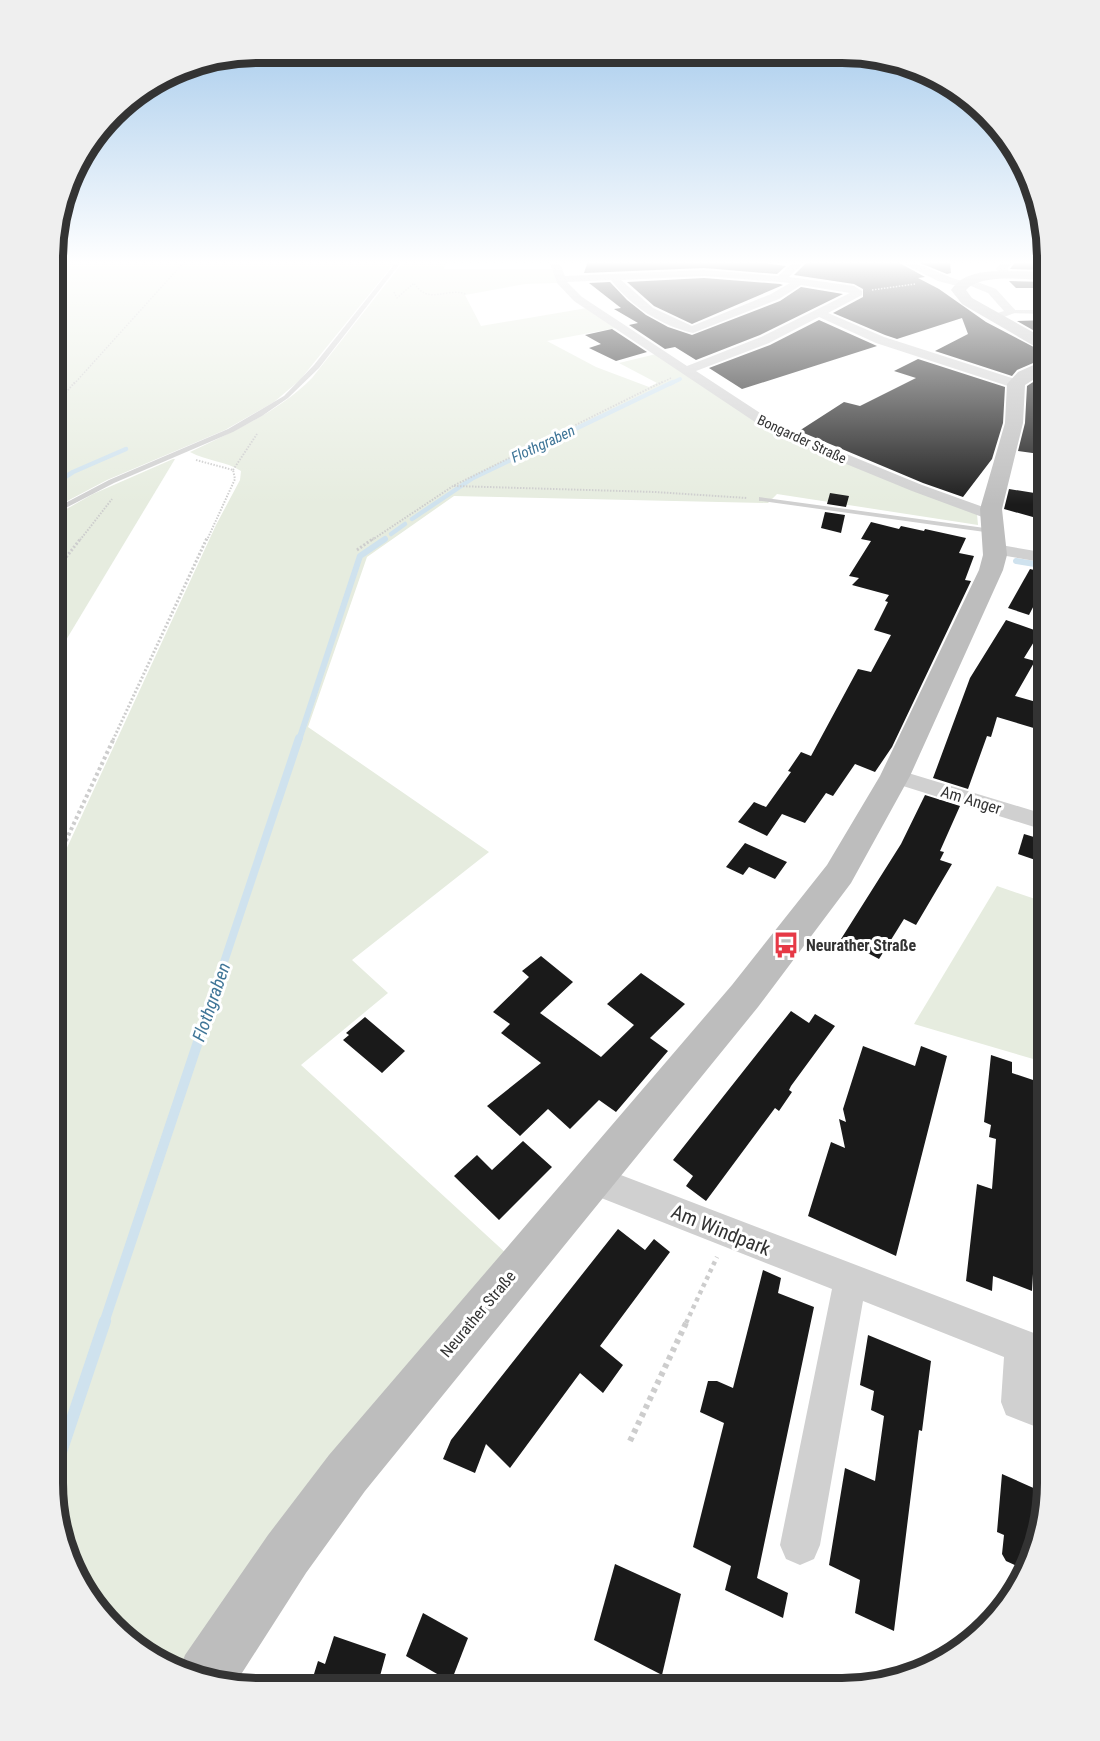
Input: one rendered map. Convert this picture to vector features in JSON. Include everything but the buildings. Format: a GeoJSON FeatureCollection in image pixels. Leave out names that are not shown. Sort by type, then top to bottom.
{"type":"FeatureCollection","features":[{"type":"Feature","properties":{"kind":"street","name":"Bongarder Straße"},"geometry":{"type":"LineString","coordinates":[[642,342],[778,431],[925,491],[993,532],[1037,553]]}},
{"type":"Feature","properties":{"kind":"street"},"geometry":{"type":"LineString","coordinates":[[685,371],[759,342]]}},
{"type":"Feature","properties":{"kind":"street"},"geometry":{"type":"LineString","coordinates":[[887,342],[1016,384],[1024,376],[1037,369]]}},
{"type":"Feature","properties":{"kind":"street","name":"Neurather Straße"},"geometry":{"type":"LineString","coordinates":[[209,1671],[287,1554],[340,1482],[739,1003],[826,892],[868,828],[895,776],[991,570],[994,495],[1014,423],[1016,384]]}},
{"type":"Feature","properties":{"kind":"street","name":"Am Anger"},"geometry":{"type":"LineString","coordinates":[[895,776],[1037,821]]}},
{"type":"Feature","properties":{"kind":"street","name":"Am Windpark"},"geometry":{"type":"LineString","coordinates":[[592,1179],[1035,1352],[1019,1402],[1037,1409]]}},
{"type":"Feature","properties":{"kind":"street"},"geometry":{"type":"LineString","coordinates":[[800,1545],[849,1281]]}},
{"type":"Feature","properties":{"kind":"lane"},"geometry":{"type":"LineString","coordinates":[[63,507],[141,468],[242,424],[280,401],[298,387],[335,342]]}},
{"type":"Feature","properties":{"kind":"lane"},"geometry":{"type":"LineString","coordinates":[[762,499],[993,532]]}},
{"type":"Feature","properties":{"kind":"path"},"geometry":{"type":"LineString","coordinates":[[63,396],[112,342]]}},
{"type":"Feature","properties":{"kind":"path"},"geometry":{"type":"LineString","coordinates":[[357,550],[453,486],[685,371]]}},
{"type":"Feature","properties":{"kind":"path"},"geometry":{"type":"LineString","coordinates":[[232,470],[256,435],[283,413],[280,401]]}},
{"type":"Feature","properties":{"kind":"path"},"geometry":{"type":"LineString","coordinates":[[63,847],[234,482],[235,473],[232,470],[205,464],[179,452]]}},
{"type":"Feature","properties":{"kind":"path"},"geometry":{"type":"LineString","coordinates":[[63,561],[103,508],[141,468]]}},
{"type":"Feature","properties":{"kind":"path"},"geometry":{"type":"LineString","coordinates":[[453,486],[656,492],[762,499]]}},
{"type":"Feature","properties":{"kind":"path"},"geometry":{"type":"LineString","coordinates":[[630,1441],[728,1233]]}},
{"type":"Feature","properties":{"kind":"shaded area"},"geometry":{"type":"Polygon","coordinates":[[[63,342],[330,342],[300,380],[274,402],[225,430],[107,480],[63,503],[63,342]]]}},
{"type":"Feature","properties":{"kind":"shaded area"},"geometry":{"type":"Polygon","coordinates":[[[340,342],[549,342],[596,367],[649,387],[657,383],[619,363],[656,354],[763,426],[977,514],[978,525],[777,494],[768,503],[454,496],[367,557],[308,727],[489,852],[352,960],[388,993],[301,1065],[508,1255],[186,1664],[160,1652],[139,1638],[103,1602],[89,1581],[73,1546],[65,1509],[63,1483],[63,856],[216,525],[240,480],[241,471],[190,452],[270,411],[312,378],[340,342]]]}},
{"type":"Feature","properties":{"kind":"shaded area"},"geometry":{"type":"Polygon","coordinates":[[[175,459],[63,645],[63,511],[93,494],[175,459]]]}},
{"type":"Feature","properties":{"kind":"shaded area"},"geometry":{"type":"Polygon","coordinates":[[[997,886],[1037,900],[1037,1060],[914,1024],[997,886]]]}},
{"type":"Feature","properties":{"kind":"waterway","name":"Flothgraben"},"geometry":{"type":"LineString","coordinates":[[670,384],[680,379]]}},
{"type":"Feature","properties":{"kind":"waterway","name":"Flothgraben"},"geometry":{"type":"LineString","coordinates":[[412,519],[473,478],[673,382]]}},
{"type":"Feature","properties":{"kind":"waterway"},"geometry":{"type":"LineString","coordinates":[[63,478],[126,449]]}},
{"type":"Feature","properties":{"kind":"waterway","name":"Flothgraben"},"geometry":{"type":"LineString","coordinates":[[391,534],[405,524]]}},
{"type":"Feature","properties":{"kind":"waterway","name":"Flothgraben"},"geometry":{"type":"LineString","coordinates":[[299,740],[360,556],[385,539]]}},
{"type":"Feature","properties":{"kind":"waterway"},"geometry":{"type":"LineString","coordinates":[[1016,561],[1037,564]]}},
{"type":"Feature","properties":{"kind":"waterway","name":"Flothgraben"},"geometry":{"type":"LineString","coordinates":[[213,995],[299,738]]}},
{"type":"Feature","properties":{"kind":"waterway","name":"Flothgraben"},"geometry":{"type":"LineString","coordinates":[[104,1323],[214,994]]}},
{"type":"Feature","properties":{"kind":"waterway","name":"Flothgraben"},"geometry":{"type":"LineString","coordinates":[[63,1446],[105,1321]]}},
{"type":"Feature","properties":{"kind":"place","name":"Neurather Straße"},"geometry":{"type":"Point","coordinates":[786,945]}}]}
